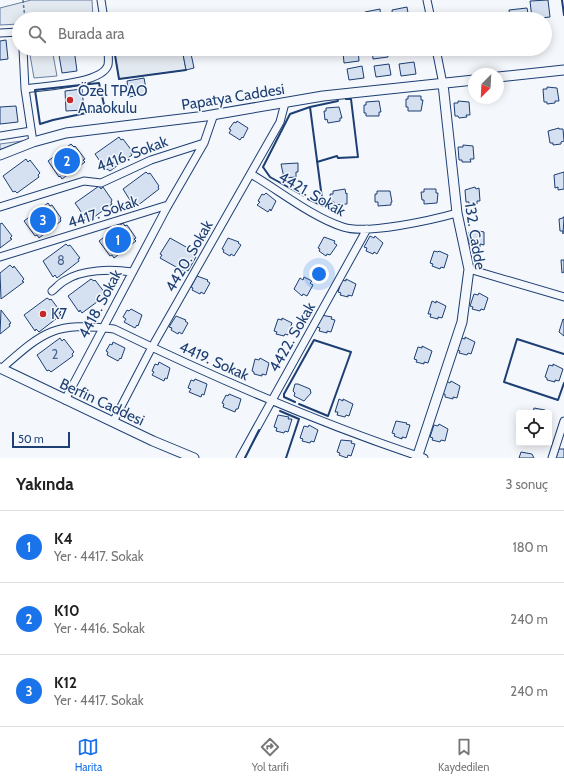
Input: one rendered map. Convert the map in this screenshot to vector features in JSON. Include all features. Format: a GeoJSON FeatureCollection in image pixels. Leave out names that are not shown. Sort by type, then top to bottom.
{"type":"FeatureCollection","features":[{"type":"Feature","properties":{"kind":"street"},"geometry":{"type":"LineString","coordinates":[[101,0],[103,12]]}},
{"type":"Feature","properties":{"kind":"street"},"geometry":{"type":"LineString","coordinates":[[427,0],[430,12]]}},
{"type":"Feature","properties":{"kind":"street"},"geometry":{"type":"LineString","coordinates":[[0,33],[12,32]]}},
{"type":"Feature","properties":{"kind":"street"},"geometry":{"type":"LineString","coordinates":[[23,56],[25,89],[33,142]]}},
{"type":"Feature","properties":{"kind":"street"},"geometry":{"type":"LineString","coordinates":[[25,89],[86,80],[99,76],[108,65],[108,56]]}},
{"type":"Feature","properties":{"kind":"street"},"geometry":{"type":"LineString","coordinates":[[437,56],[443,84]]}},
{"type":"Feature","properties":{"kind":"street"},"geometry":{"type":"LineString","coordinates":[[504,76],[564,70]]}},
{"type":"Feature","properties":{"kind":"street","name":"Papatya Caddesi"},"geometry":{"type":"LineString","coordinates":[[0,155],[33,142],[66,133],[214,114],[323,96],[468,81]]}},
{"type":"Feature","properties":{"kind":"street","name":"132. Cadde"},"geometry":{"type":"LineString","coordinates":[[420,457],[462,322],[469,270],[457,213],[443,84]]}},
{"type":"Feature","properties":{"kind":"street","name":"4420. Sokak"},"geometry":{"type":"LineString","coordinates":[[113,422],[152,347],[280,122],[285,103]]}},
{"type":"Feature","properties":{"kind":"street","name":"4418. Sokak"},"geometry":{"type":"LineString","coordinates":[[65,400],[168,205],[204,143],[214,114]]}},
{"type":"Feature","properties":{"kind":"street"},"geometry":{"type":"LineString","coordinates":[[0,136],[31,131]]}},
{"type":"Feature","properties":{"kind":"street","name":"4416. Sokak"},"geometry":{"type":"LineString","coordinates":[[0,207],[84,181],[101,182],[151,160],[204,143]]}},
{"type":"Feature","properties":{"kind":"street","name":"4421. Sokak"},"geometry":{"type":"LineString","coordinates":[[251,174],[314,213],[344,228],[368,229],[409,224],[457,213]]}},
{"type":"Feature","properties":{"kind":"street","name":"4417. Sokak"},"geometry":{"type":"LineString","coordinates":[[0,257],[168,205]]}},
{"type":"Feature","properties":{"kind":"street","name":"4422. Sokak"},"geometry":{"type":"LineString","coordinates":[[240,458],[270,401],[368,229]]}},
{"type":"Feature","properties":{"kind":"street"},"geometry":{"type":"LineString","coordinates":[[52,291],[64,280],[86,272],[122,270],[132,272]]}},
{"type":"Feature","properties":{"kind":"street"},"geometry":{"type":"LineString","coordinates":[[469,270],[564,297]]}},
{"type":"Feature","properties":{"kind":"street","name":"4419. Sokak"},"geometry":{"type":"LineString","coordinates":[[1,368],[28,345],[49,332],[69,326],[114,329],[270,401],[331,426],[420,457]]}},
{"type":"Feature","properties":{"kind":"street","name":"Berfin Caddesi"},"geometry":{"type":"LineString","coordinates":[[1,368],[65,400],[194,458]]}},
{"type":"Feature","properties":{"kind":"street"},"geometry":{"type":"LineString","coordinates":[[552,458],[564,421]]}},
{"type":"Feature","properties":{"kind":"path"},"geometry":{"type":"LineString","coordinates":[[23,0],[24,12]]}},
{"type":"Feature","properties":{"kind":"shaded area"},"geometry":{"type":"Polygon","coordinates":[[[31,0],[92,0],[93,12],[12,12],[12,24],[0,25],[0,8],[31,0]]]}},
{"type":"Feature","properties":{"kind":"shaded area"},"geometry":{"type":"Polygon","coordinates":[[[30,56],[53,56],[57,76],[34,78],[30,56]]]}},
{"type":"Feature","properties":{"kind":"shaded area"},"geometry":{"type":"Polygon","coordinates":[[[115,56],[183,56],[186,70],[119,79],[115,56]]]}},
{"type":"Feature","properties":{"kind":"shaded area"},"geometry":{"type":"Polygon","coordinates":[[[22,142],[0,150],[0,144],[22,142]]]}},
{"type":"Feature","properties":{"kind":"building"},"geometry":{"type":"Polygon","coordinates":[[[548,0],[549,12],[531,12],[530,1],[548,0]]]}},
{"type":"Feature","properties":{"kind":"building"},"geometry":{"type":"Polygon","coordinates":[[[407,7],[408,12],[392,12],[392,10],[407,7]]]}},
{"type":"Feature","properties":{"kind":"building"},"geometry":{"type":"Polygon","coordinates":[[[527,8],[528,12],[509,12],[509,10],[527,8]]]}},
{"type":"Feature","properties":{"kind":"building"},"geometry":{"type":"Polygon","coordinates":[[[380,9],[380,12],[365,12],[380,9]]]}},
{"type":"Feature","properties":{"kind":"building"},"geometry":{"type":"Polygon","coordinates":[[[6,40],[8,59],[0,60],[0,41],[6,40]]]}},
{"type":"Feature","properties":{"kind":"building"},"geometry":{"type":"Polygon","coordinates":[[[59,56],[75,56],[77,71],[62,73],[59,56]]]}},
{"type":"Feature","properties":{"kind":"building"},"geometry":{"type":"Polygon","coordinates":[[[183,56],[191,56],[194,68],[186,70],[183,56]]]}},
{"type":"Feature","properties":{"kind":"building"},"geometry":{"type":"Polygon","coordinates":[[[343,56],[359,56],[359,61],[344,63],[343,56]]]}},
{"type":"Feature","properties":{"kind":"building"},"geometry":{"type":"Polygon","coordinates":[[[373,56],[388,56],[388,57],[373,59],[373,56]]]}},
{"type":"Feature","properties":{"kind":"building"},"geometry":{"type":"Polygon","coordinates":[[[414,62],[416,74],[401,76],[399,64],[414,62]]]}},
{"type":"Feature","properties":{"kind":"building"},"geometry":{"type":"Polygon","coordinates":[[[389,64],[391,75],[376,77],[374,66],[389,64]]]}},
{"type":"Feature","properties":{"kind":"building"},"geometry":{"type":"Polygon","coordinates":[[[362,66],[364,78],[349,80],[347,69],[362,66]]]}},
{"type":"Feature","properties":{"kind":"building"},"geometry":{"type":"Polygon","coordinates":[[[144,78],[147,94],[129,97],[127,81],[144,78]]]}},
{"type":"Feature","properties":{"kind":"building"},"geometry":{"type":"Polygon","coordinates":[[[547,87],[557,88],[559,101],[547,104],[547,102],[544,102],[543,89],[547,89],[547,87]]]}},
{"type":"Feature","properties":{"kind":"building"},"geometry":{"type":"Polygon","coordinates":[[[82,89],[84,110],[66,111],[65,91],[82,89]]]}},
{"type":"Feature","properties":{"kind":"building"},"geometry":{"type":"Polygon","coordinates":[[[408,96],[421,96],[421,100],[423,100],[421,111],[408,111],[408,107],[406,107],[406,99],[408,99],[408,96]]]}},
{"type":"Feature","properties":{"kind":"building"},"geometry":{"type":"Polygon","coordinates":[[[379,101],[381,112],[379,112],[379,116],[366,116],[366,113],[364,113],[364,105],[366,105],[366,102],[379,101]]]}},
{"type":"Feature","properties":{"kind":"building"},"geometry":{"type":"Polygon","coordinates":[[[458,101],[468,102],[470,115],[459,118],[458,116],[455,116],[454,103],[458,103],[458,101]]]}},
{"type":"Feature","properties":{"kind":"building"},"geometry":{"type":"Polygon","coordinates":[[[16,106],[18,122],[0,124],[0,107],[16,106]]]}},
{"type":"Feature","properties":{"kind":"building"},"geometry":{"type":"Polygon","coordinates":[[[339,107],[342,118],[340,118],[340,121],[328,123],[327,119],[325,120],[324,111],[326,111],[326,108],[339,107]]]}},
{"type":"Feature","properties":{"kind":"building"},"geometry":{"type":"Polygon","coordinates":[[[237,121],[248,128],[243,138],[242,137],[240,140],[229,133],[231,130],[229,129],[234,122],[236,123],[237,121]]]}},
{"type":"Feature","properties":{"kind":"building"},"geometry":{"type":"Polygon","coordinates":[[[559,128],[563,129],[564,141],[561,142],[561,144],[553,145],[553,143],[550,143],[548,131],[559,128]]]}},
{"type":"Feature","properties":{"kind":"building"},"geometry":{"type":"Polygon","coordinates":[[[119,137],[121,140],[123,139],[132,151],[132,155],[110,171],[107,169],[106,170],[95,154],[119,137]]]}},
{"type":"Feature","properties":{"kind":"building"},"geometry":{"type":"Polygon","coordinates":[[[71,144],[74,147],[75,146],[85,159],[83,160],[85,162],[62,179],[48,161],[71,144]]]}},
{"type":"Feature","properties":{"kind":"building"},"geometry":{"type":"Polygon","coordinates":[[[463,145],[473,146],[474,159],[470,159],[471,162],[462,162],[462,160],[459,160],[458,147],[463,147],[463,145]]]}},
{"type":"Feature","properties":{"kind":"building"},"geometry":{"type":"Polygon","coordinates":[[[26,159],[28,162],[30,160],[40,173],[38,175],[39,177],[17,193],[15,191],[13,192],[3,176],[26,159]]]}},
{"type":"Feature","properties":{"kind":"building"},"geometry":{"type":"Polygon","coordinates":[[[298,163],[298,172],[296,172],[296,177],[284,178],[281,164],[298,163]]]}},
{"type":"Feature","properties":{"kind":"building"},"geometry":{"type":"Polygon","coordinates":[[[146,172],[148,174],[150,173],[159,186],[159,189],[137,206],[135,203],[133,205],[123,189],[146,172]]]}},
{"type":"Feature","properties":{"kind":"building"},"geometry":{"type":"Polygon","coordinates":[[[564,172],[564,189],[558,190],[558,187],[555,188],[554,175],[564,172]]]}},
{"type":"Feature","properties":{"kind":"building"},"geometry":{"type":"Polygon","coordinates":[[[99,186],[101,189],[103,187],[112,200],[112,204],[90,220],[88,218],[86,219],[75,203],[99,186]]]}},
{"type":"Feature","properties":{"kind":"building"},"geometry":{"type":"Polygon","coordinates":[[[475,187],[476,189],[479,188],[480,201],[477,201],[477,204],[469,205],[469,202],[466,202],[465,190],[475,187]]]}},
{"type":"Feature","properties":{"kind":"building"},"geometry":{"type":"Polygon","coordinates":[[[345,189],[346,194],[347,193],[347,204],[334,205],[334,202],[331,202],[330,194],[333,194],[333,191],[345,189]]]}},
{"type":"Feature","properties":{"kind":"building"},"geometry":{"type":"Polygon","coordinates":[[[424,189],[436,189],[436,193],[438,193],[437,203],[424,204],[421,192],[424,192],[424,189]]]}},
{"type":"Feature","properties":{"kind":"building"},"geometry":{"type":"Polygon","coordinates":[[[377,191],[390,191],[392,202],[391,205],[378,206],[378,202],[375,202],[375,194],[377,194],[377,191]]]}},
{"type":"Feature","properties":{"kind":"building"},"geometry":{"type":"Polygon","coordinates":[[[266,193],[276,201],[271,211],[270,209],[268,212],[257,205],[260,202],[258,201],[262,194],[264,195],[266,193]]]}},
{"type":"Feature","properties":{"kind":"building"},"geometry":{"type":"Polygon","coordinates":[[[48,203],[50,206],[52,205],[61,218],[61,221],[39,238],[37,235],[35,236],[24,221],[48,203]]]}},
{"type":"Feature","properties":{"kind":"building"},"geometry":{"type":"Polygon","coordinates":[[[564,217],[563,234],[563,231],[560,231],[559,219],[564,217]]]}},
{"type":"Feature","properties":{"kind":"building"},"geometry":{"type":"Polygon","coordinates":[[[2,223],[12,236],[10,238],[12,239],[0,248],[0,224],[2,223]]]}},
{"type":"Feature","properties":{"kind":"building"},"geometry":{"type":"Polygon","coordinates":[[[123,223],[125,226],[127,225],[136,238],[134,239],[136,241],[114,258],[112,255],[110,256],[99,241],[123,223]]]}},
{"type":"Feature","properties":{"kind":"building"},"geometry":{"type":"Polygon","coordinates":[[[474,230],[484,232],[484,245],[480,244],[480,247],[472,247],[472,244],[469,244],[469,232],[474,232],[474,230]]]}},
{"type":"Feature","properties":{"kind":"building"},"geometry":{"type":"Polygon","coordinates":[[[370,236],[374,238],[375,236],[383,243],[377,254],[366,251],[367,248],[364,247],[370,236]]]}},
{"type":"Feature","properties":{"kind":"building"},"geometry":{"type":"Polygon","coordinates":[[[324,237],[335,241],[334,243],[337,245],[330,255],[327,254],[326,256],[319,251],[320,249],[318,248],[324,237]]]}},
{"type":"Feature","properties":{"kind":"building"},"geometry":{"type":"Polygon","coordinates":[[[170,238],[195,252],[194,256],[196,257],[188,271],[186,270],[185,272],[160,258],[162,255],[160,254],[170,238]]]}},
{"type":"Feature","properties":{"kind":"building"},"geometry":{"type":"Polygon","coordinates":[[[228,238],[239,242],[238,243],[241,245],[234,256],[231,254],[230,256],[223,252],[224,250],[222,249],[228,238]]]}},
{"type":"Feature","properties":{"kind":"building"},"geometry":{"type":"Polygon","coordinates":[[[66,244],[68,246],[70,245],[80,258],[78,259],[79,261],[57,278],[55,275],[53,277],[43,261],[66,244]]]}},
{"type":"Feature","properties":{"kind":"building"},"geometry":{"type":"Polygon","coordinates":[[[434,251],[439,251],[448,255],[444,268],[441,267],[440,269],[432,266],[433,264],[430,263],[434,251]]]}},
{"type":"Feature","properties":{"kind":"building"},"geometry":{"type":"Polygon","coordinates":[[[561,260],[564,260],[564,272],[562,273],[561,260]]]}},
{"type":"Feature","properties":{"kind":"building"},"geometry":{"type":"Polygon","coordinates":[[[10,265],[13,268],[14,266],[24,279],[22,281],[24,282],[1,299],[0,273],[10,265]]]}},
{"type":"Feature","properties":{"kind":"building"},"geometry":{"type":"Polygon","coordinates":[[[197,276],[208,280],[207,281],[210,283],[204,294],[201,292],[200,294],[192,290],[193,288],[191,287],[197,276]]]}},
{"type":"Feature","properties":{"kind":"building"},"geometry":{"type":"Polygon","coordinates":[[[304,277],[312,281],[310,283],[313,285],[307,296],[303,294],[302,296],[294,289],[300,278],[303,280],[304,277]]]}},
{"type":"Feature","properties":{"kind":"building"},"geometry":{"type":"Polygon","coordinates":[[[91,279],[94,281],[95,280],[105,293],[103,294],[105,296],[82,313],[80,310],[79,312],[68,296],[91,279]]]}},
{"type":"Feature","properties":{"kind":"building"},"geometry":{"type":"Polygon","coordinates":[[[346,279],[356,284],[352,296],[348,295],[348,297],[340,295],[341,293],[338,292],[342,280],[346,281],[346,279]]]}},
{"type":"Feature","properties":{"kind":"building"},"geometry":{"type":"Polygon","coordinates":[[[479,293],[488,298],[484,310],[481,309],[480,311],[472,309],[473,307],[470,306],[474,294],[478,295],[479,293]]]}},
{"type":"Feature","properties":{"kind":"building","name":"K7"},"geometry":{"type":"Polygon","coordinates":[[[47,298],[50,300],[51,299],[61,312],[59,313],[61,315],[39,332],[36,329],[35,331],[24,315],[47,298]]]}},
{"type":"Feature","properties":{"kind":"building"},"geometry":{"type":"Polygon","coordinates":[[[432,301],[436,303],[436,301],[446,306],[442,318],[438,317],[438,319],[430,317],[431,314],[428,314],[432,301]]]}},
{"type":"Feature","properties":{"kind":"building"},"geometry":{"type":"Polygon","coordinates":[[[131,309],[142,315],[138,326],[137,325],[135,328],[124,322],[126,319],[123,317],[127,310],[129,311],[131,309]]]}},
{"type":"Feature","properties":{"kind":"building"},"geometry":{"type":"Polygon","coordinates":[[[1,310],[11,323],[9,324],[10,326],[0,334],[1,310]]]}},
{"type":"Feature","properties":{"kind":"building"},"geometry":{"type":"Polygon","coordinates":[[[321,315],[332,317],[331,319],[335,320],[331,332],[327,331],[327,333],[319,331],[320,328],[317,327],[321,315]]]}},
{"type":"Feature","properties":{"kind":"building"},"geometry":{"type":"Polygon","coordinates":[[[176,316],[186,320],[185,321],[188,323],[182,334],[179,332],[178,334],[169,327],[176,316]]]}},
{"type":"Feature","properties":{"kind":"building"},"geometry":{"type":"Polygon","coordinates":[[[282,318],[292,323],[288,335],[285,334],[284,336],[276,334],[277,332],[274,331],[278,319],[282,320],[282,318]]]}},
{"type":"Feature","properties":{"kind":"building"},"geometry":{"type":"Polygon","coordinates":[[[563,319],[564,320],[564,336],[559,332],[563,319]]]}},
{"type":"Feature","properties":{"kind":"building"},"geometry":{"type":"Polygon","coordinates":[[[465,337],[475,342],[471,354],[468,353],[467,355],[459,353],[460,351],[457,350],[461,338],[465,339],[465,337]]]}},
{"type":"Feature","properties":{"kind":"building"},"geometry":{"type":"Polygon","coordinates":[[[60,338],[62,341],[64,339],[74,352],[72,354],[73,356],[51,372],[49,370],[47,371],[37,355],[60,338]]]}},
{"type":"Feature","properties":{"kind":"building"},"geometry":{"type":"Polygon","coordinates":[[[113,342],[125,348],[121,359],[120,358],[118,361],[107,355],[108,352],[106,351],[113,342]]]}},
{"type":"Feature","properties":{"kind":"building"},"geometry":{"type":"Polygon","coordinates":[[[422,346],[432,351],[428,363],[424,362],[424,364],[416,362],[417,360],[414,359],[418,347],[422,348],[422,346]]]}},
{"type":"Feature","properties":{"kind":"building"},"geometry":{"type":"Polygon","coordinates":[[[260,358],[269,363],[266,375],[262,374],[262,376],[254,374],[252,371],[255,359],[259,360],[260,358]]]}},
{"type":"Feature","properties":{"kind":"building"},"geometry":{"type":"Polygon","coordinates":[[[159,362],[170,368],[167,379],[165,378],[164,381],[152,375],[155,364],[158,365],[159,362]]]}},
{"type":"Feature","properties":{"kind":"building"},"geometry":{"type":"Polygon","coordinates":[[[553,364],[563,369],[559,381],[555,380],[555,382],[547,380],[545,377],[549,365],[553,366],[553,364]]]}},
{"type":"Feature","properties":{"kind":"building"},"geometry":{"type":"Polygon","coordinates":[[[195,379],[207,384],[204,395],[202,394],[201,397],[189,392],[191,389],[188,388],[191,380],[194,381],[195,379]]]}},
{"type":"Feature","properties":{"kind":"building"},"geometry":{"type":"Polygon","coordinates":[[[446,381],[450,383],[451,381],[460,386],[457,398],[453,397],[453,399],[445,397],[445,394],[443,394],[446,381]]]}},
{"type":"Feature","properties":{"kind":"building"},"geometry":{"type":"Polygon","coordinates":[[[295,384],[310,389],[311,393],[304,401],[294,396],[295,393],[293,391],[295,384]]]}},
{"type":"Feature","properties":{"kind":"building"},"geometry":{"type":"Polygon","coordinates":[[[229,394],[241,399],[238,409],[236,409],[235,412],[223,407],[224,404],[222,403],[226,395],[228,396],[229,394]]]}},
{"type":"Feature","properties":{"kind":"building"},"geometry":{"type":"Polygon","coordinates":[[[339,399],[343,401],[343,399],[353,404],[349,416],[346,415],[345,417],[337,415],[338,412],[335,412],[339,399]]]}},
{"type":"Feature","properties":{"kind":"building"},"geometry":{"type":"Polygon","coordinates":[[[534,408],[545,410],[534,410],[534,408]]]}},
{"type":"Feature","properties":{"kind":"building"},"geometry":{"type":"Polygon","coordinates":[[[278,415],[292,419],[288,432],[285,431],[284,433],[276,431],[277,428],[274,427],[278,415]]]}},
{"type":"Feature","properties":{"kind":"building"},"geometry":{"type":"Polygon","coordinates":[[[396,421],[410,425],[406,438],[402,437],[402,439],[394,436],[395,434],[392,433],[396,421]]]}},
{"type":"Feature","properties":{"kind":"building"},"geometry":{"type":"Polygon","coordinates":[[[439,424],[448,429],[445,441],[441,440],[440,442],[432,440],[433,438],[430,437],[434,425],[438,426],[439,424]]]}},
{"type":"Feature","properties":{"kind":"building"},"geometry":{"type":"Polygon","coordinates":[[[309,425],[318,430],[314,442],[311,441],[310,443],[302,441],[303,439],[300,438],[304,426],[308,427],[309,425]]]}},
{"type":"Feature","properties":{"kind":"building"},"geometry":{"type":"Polygon","coordinates":[[[341,440],[352,441],[351,443],[355,444],[351,456],[348,455],[347,458],[339,455],[340,453],[337,452],[341,440]]]}},
{"type":"Feature","properties":{"kind":"building"},"geometry":{"type":"Polygon","coordinates":[[[559,449],[564,449],[564,458],[556,458],[559,449]]]}},
{"type":"Feature","properties":{"kind":"building"},"geometry":{"type":"Polygon","coordinates":[[[521,452],[532,454],[534,458],[519,458],[521,452]]]}},
{"type":"Feature","properties":{"kind":"wall"},"geometry":{"type":"LineString","coordinates":[[562,0],[564,15]]}},
{"type":"Feature","properties":{"kind":"wall"},"geometry":{"type":"LineString","coordinates":[[115,56],[119,79],[186,70]]}},
{"type":"Feature","properties":{"kind":"wall"},"geometry":{"type":"LineString","coordinates":[[99,83],[105,109],[40,124],[35,90],[99,83]]}},
{"type":"Feature","properties":{"kind":"wall"},"geometry":{"type":"LineString","coordinates":[[317,162],[337,156],[338,158],[358,157],[351,99],[346,99]]}},
{"type":"Feature","properties":{"kind":"wall"},"geometry":{"type":"LineString","coordinates":[[310,107],[338,101]]}},
{"type":"Feature","properties":{"kind":"wall"},"geometry":{"type":"LineString","coordinates":[[304,196],[270,177],[263,167],[290,114],[310,107],[323,206],[308,199]]}},
{"type":"Feature","properties":{"kind":"wall"},"geometry":{"type":"LineString","coordinates":[[564,354],[517,339],[504,382],[558,400],[564,383]]}},
{"type":"Feature","properties":{"kind":"wall"},"geometry":{"type":"LineString","coordinates":[[295,402],[284,397],[284,394],[314,340],[351,352],[328,416],[299,404]]}},
{"type":"Feature","properties":{"kind":"wall"},"geometry":{"type":"LineString","coordinates":[[280,411],[299,419],[286,458]]}},
{"type":"Feature","properties":{"kind":"wall"},"geometry":{"type":"LineString","coordinates":[[245,458],[259,430]]}},
{"type":"Feature","properties":{"kind":"place","name":"Özel TPAO Anaokulu"},"geometry":{"type":"Point","coordinates":[70,100]}},
{"type":"Feature","properties":{"kind":"place","name":"K10"},"geometry":{"type":"Point","coordinates":[67,161]}},
{"type":"Feature","properties":{"kind":"place","name":"K12"},"geometry":{"type":"Point","coordinates":[43,220]}},
{"type":"Feature","properties":{"kind":"place","name":"K4"},"geometry":{"type":"Point","coordinates":[118,240]}},
{"type":"Feature","properties":{"kind":"place","name":"K7"},"geometry":{"type":"Point","coordinates":[43,314]}}]}
